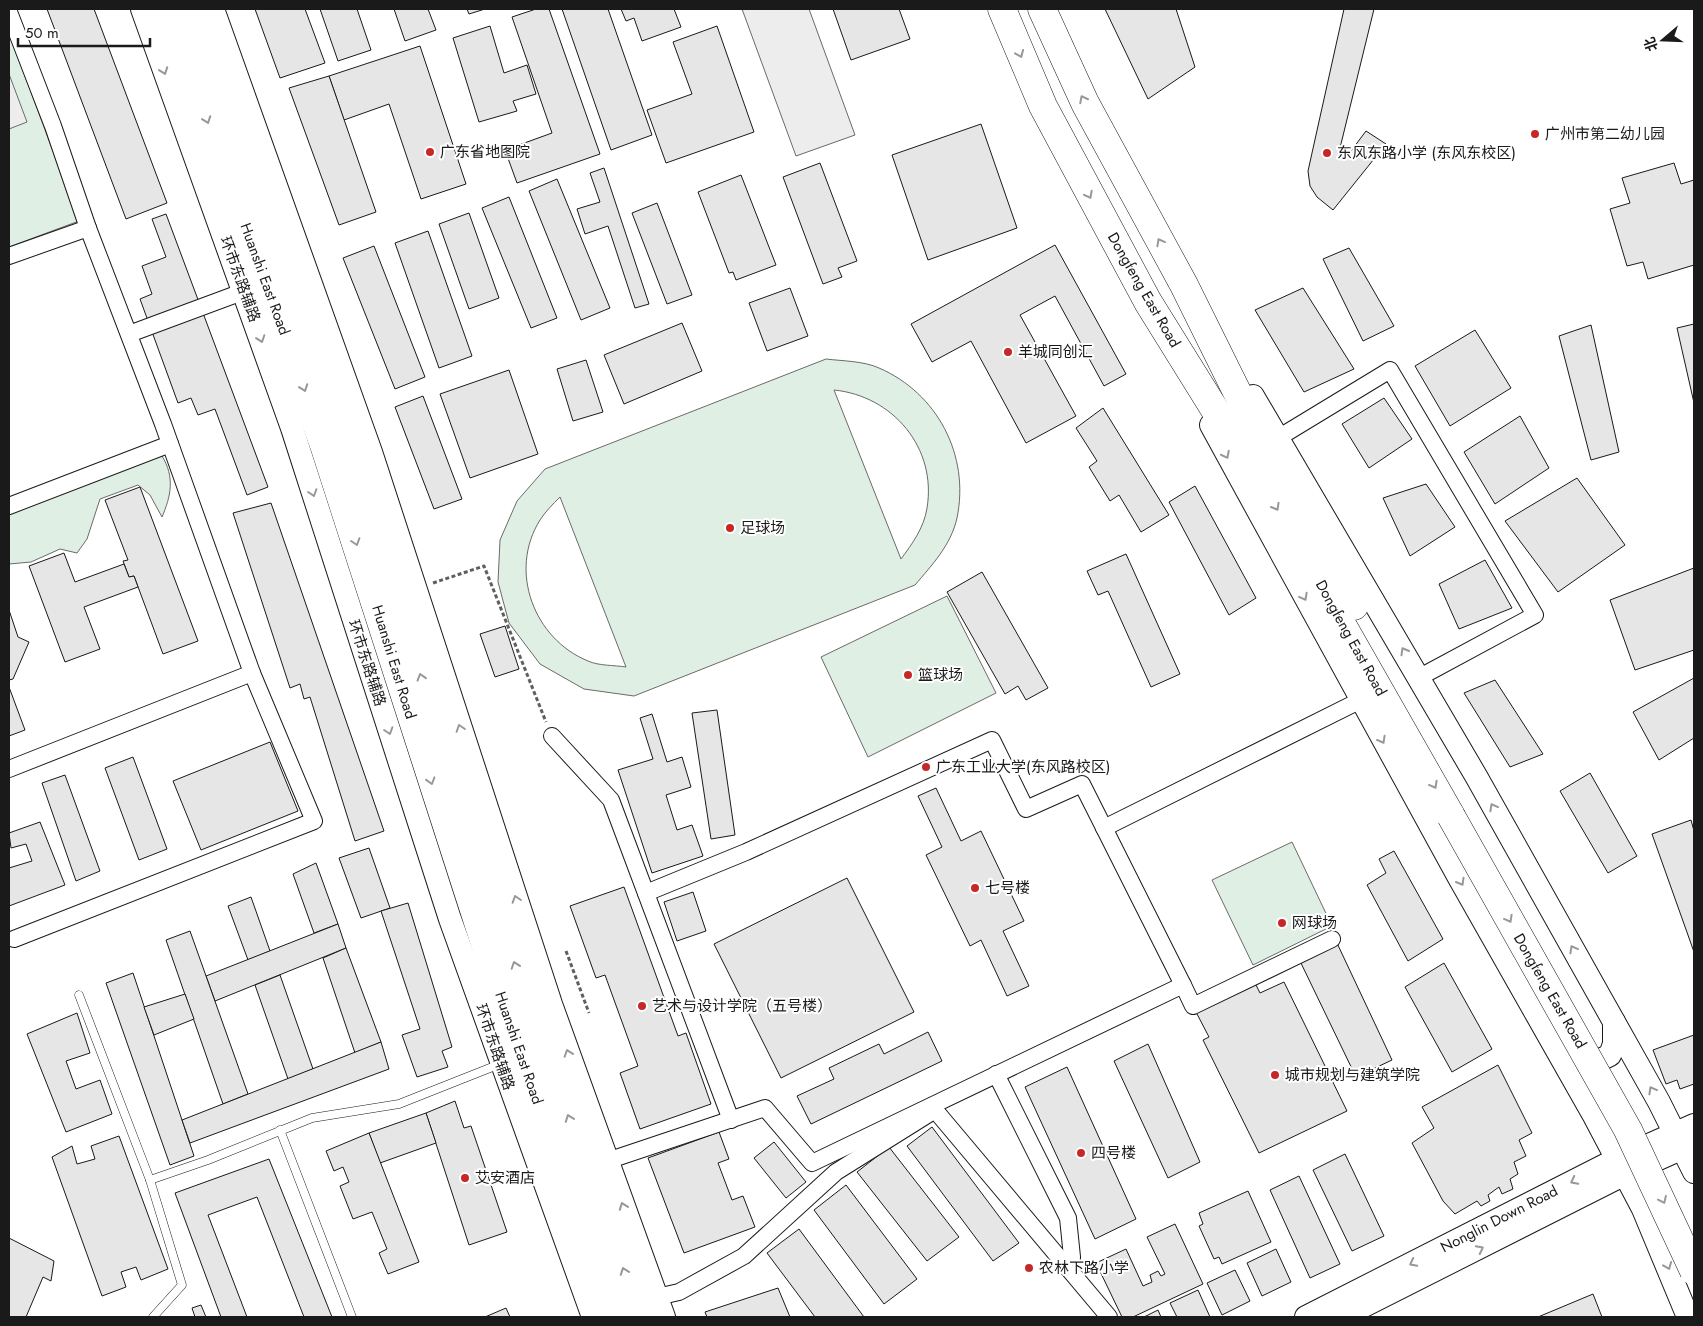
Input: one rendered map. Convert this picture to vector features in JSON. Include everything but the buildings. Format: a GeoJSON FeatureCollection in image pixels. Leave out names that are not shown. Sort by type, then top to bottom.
{"type":"FeatureCollection","features":[{"type":"Feature","properties":{"kind":"highway","name":"Huanshi East Road"},"geometry":{"type":"LineString","coordinates":[[166,9],[255,288],[344,503],[457,864],[531,1085],[618,1317]]}},
{"type":"Feature","properties":{"kind":"highway","name":"Huanshi East Road"},"geometry":{"type":"LineString","coordinates":[[189,9],[316,361],[382,553],[527,1000],[653,1311]]}},
{"type":"Feature","properties":{"kind":"highway","name":"Dongfeng East Road"},"geometry":{"type":"LineString","coordinates":[[1002,9],[1051,121],[1148,302],[1249,462],[1637,1108],[1694,1223]]}},
{"type":"Feature","properties":{"kind":"highway","name":"Dongfeng East Road"},"geometry":{"type":"LineString","coordinates":[[1042,9],[1085,103],[1184,285],[1263,442],[1628,1130],[1694,1271]]}},
{"type":"Feature","properties":{"kind":"main road","name":"环市东路辅路"},"geometry":{"type":"LineString","coordinates":[[142,9],[255,288],[298,445],[438,882],[500,1064],[593,1317]]}},
{"type":"Feature","properties":{"kind":"main road"},"geometry":{"type":"LineString","coordinates":[[213,9],[371,452],[509,878],[607,1161],[653,1311]]}},
{"type":"Feature","properties":{"kind":"main road"},"geometry":{"type":"LineString","coordinates":[[1184,285],[1278,438],[1420,677],[1614,1022],[1687,1137],[1694,1172]]}},
{"type":"Feature","properties":{"kind":"main road"},"geometry":{"type":"LineString","coordinates":[[1148,302],[1237,474],[1458,876],[1560,1054],[1621,1167],[1657,1240],[1688,1317]]}},
{"type":"Feature","properties":{"kind":"main road"},"geometry":{"type":"LineString","coordinates":[[1560,1054],[1566,1059],[1581,1064],[1603,1060],[1613,1050],[1614,1022]]}},
{"type":"Feature","properties":{"kind":"main road","name":"Nonglin Down Road"},"geometry":{"type":"LineString","coordinates":[[1306,1317],[1687,1137]]}},
{"type":"Feature","properties":{"kind":"main road","name":"Nonglin Down Road"},"geometry":{"type":"LineString","coordinates":[[1342,1317],[1621,1167]]}},
{"type":"Feature","properties":{"kind":"street"},"geometry":{"type":"LineString","coordinates":[[9,12],[170,444],[252,673],[314,821],[14,939]]}},
{"type":"Feature","properties":{"kind":"street"},"geometry":{"type":"LineString","coordinates":[[9,256],[88,228]]}},
{"type":"Feature","properties":{"kind":"street"},"geometry":{"type":"LineString","coordinates":[[128,334],[255,288]]}},
{"type":"Feature","properties":{"kind":"street"},"geometry":{"type":"LineString","coordinates":[[1278,438],[1390,370],[1415,412],[1535,615],[1420,677]]}},
{"type":"Feature","properties":{"kind":"street"},"geometry":{"type":"LineString","coordinates":[[9,506],[170,444]]}},
{"type":"Feature","properties":{"kind":"street"},"geometry":{"type":"LineString","coordinates":[[9,769],[252,673]]}},
{"type":"Feature","properties":{"kind":"street"},"geometry":{"type":"LineString","coordinates":[[1104,828],[1361,700]]}},
{"type":"Feature","properties":{"kind":"street"},"geometry":{"type":"LineString","coordinates":[[552,736],[611,800],[731,1120]]}},
{"type":"Feature","properties":{"kind":"street"},"geometry":{"type":"LineString","coordinates":[[646,893],[746,852],[992,740],[1026,809],[1082,784],[1193,1006],[1332,939]]}},
{"type":"Feature","properties":{"kind":"street"},"geometry":{"type":"LineString","coordinates":[[607,1161],[765,1108],[812,1163],[1182,985]]}},
{"type":"Feature","properties":{"kind":"street"},"geometry":{"type":"LineString","coordinates":[[996,1074],[1068,1218],[1072,1257],[1071,1270]]}},
{"type":"Feature","properties":{"kind":"street"},"geometry":{"type":"LineString","coordinates":[[653,1311],[679,1292],[744,1256],[836,1172],[935,1110],[1109,1317]]}},
{"type":"Feature","properties":{"kind":"lane"},"geometry":{"type":"LineString","coordinates":[[79,995],[150,1180],[182,1286],[153,1317]]}},
{"type":"Feature","properties":{"kind":"lane"},"geometry":{"type":"LineString","coordinates":[[150,1180],[208,1160],[312,1118],[399,1104],[500,1064]]}},
{"type":"Feature","properties":{"kind":"lane"},"geometry":{"type":"LineString","coordinates":[[280,1130],[352,1317]]}},
{"type":"Feature","properties":{"kind":"path"},"geometry":{"type":"LineString","coordinates":[[431,583],[484,566],[535,699],[552,736]]}},
{"type":"Feature","properties":{"kind":"path"},"geometry":{"type":"LineString","coordinates":[[566,951],[589,1013]]}},
{"type":"Feature","properties":{"kind":"green space"},"geometry":{"type":"Polygon","coordinates":[[[9,33],[79,221],[9,247],[9,33]]]}},
{"type":"Feature","properties":{"kind":"green space","name":"足球场"},"geometry":{"type":"Polygon","coordinates":[[[826,359],[860,363],[879,368],[900,379],[917,393],[933,410],[945,429],[953,449],[960,494],[957,518],[946,546],[915,585],[634,696],[584,689],[540,664],[509,623],[498,582],[500,540],[517,501],[545,469],[826,359]],[[834,390],[901,559],[920,529],[927,508],[928,486],[925,465],[918,446],[892,414],[875,403],[855,394],[834,390]],[[560,497],[542,517],[531,540],[526,560],[527,581],[532,601],[541,620],[553,637],[569,651],[592,663],[626,667],[560,497]]]}},
{"type":"Feature","properties":{"kind":"green space"},"geometry":{"type":"Polygon","coordinates":[[[162,456],[169,471],[170,486],[168,502],[162,517],[150,495],[138,485],[100,499],[87,539],[77,553],[60,549],[31,562],[9,564],[9,514],[126,465],[162,456]]]}},
{"type":"Feature","properties":{"kind":"green space","name":"篮球场"},"geometry":{"type":"Polygon","coordinates":[[[947,596],[996,693],[868,757],[821,657],[947,596]]]}},
{"type":"Feature","properties":{"kind":"green space"},"geometry":{"type":"Polygon","coordinates":[[[1292,842],[1332,926],[1253,965],[1212,880],[1292,842]]]}},
{"type":"Feature","properties":{"kind":"shaded area"},"geometry":{"type":"Polygon","coordinates":[[[742,9],[809,9],[855,135],[796,156],[742,9]]]}},
{"type":"Feature","properties":{"kind":"shaded area"},"geometry":{"type":"Polygon","coordinates":[[[9,74],[27,122],[9,129],[9,74]]]}},
{"type":"Feature","properties":{"kind":"place","name":"广州市第二幼儿园"},"geometry":{"type":"Point","coordinates":[1535,134]}},
{"type":"Feature","properties":{"kind":"place","name":"广东省地图院"},"geometry":{"type":"Point","coordinates":[430,152]}},
{"type":"Feature","properties":{"kind":"place","name":"东风东路小学 (东风东校区)"},"geometry":{"type":"Point","coordinates":[1327,153]}},
{"type":"Feature","properties":{"kind":"place","name":"羊城同创汇"},"geometry":{"type":"Point","coordinates":[1008,352]}},
{"type":"Feature","properties":{"kind":"place","name":"足球场"},"geometry":{"type":"Point","coordinates":[730,528]}},
{"type":"Feature","properties":{"kind":"place","name":"篮球场"},"geometry":{"type":"Point","coordinates":[908,675]}},
{"type":"Feature","properties":{"kind":"place","name":"广东工业大学(东风路校区)"},"geometry":{"type":"Point","coordinates":[926,767]}},
{"type":"Feature","properties":{"kind":"place","name":"七号楼"},"geometry":{"type":"Point","coordinates":[975,888]}},
{"type":"Feature","properties":{"kind":"place","name":"网球场"},"geometry":{"type":"Point","coordinates":[1282,923]}},
{"type":"Feature","properties":{"kind":"place","name":"艺术与设计学院（五号楼）"},"geometry":{"type":"Point","coordinates":[642,1006]}},
{"type":"Feature","properties":{"kind":"place","name":"城市规划与建筑学院"},"geometry":{"type":"Point","coordinates":[1275,1075]}},
{"type":"Feature","properties":{"kind":"place","name":"四号楼"},"geometry":{"type":"Point","coordinates":[1081,1153]}},
{"type":"Feature","properties":{"kind":"place","name":"艾安酒店"},"geometry":{"type":"Point","coordinates":[465,1178]}},
{"type":"Feature","properties":{"kind":"place","name":"农林下路小学"},"geometry":{"type":"Point","coordinates":[1029,1268]}}]}
